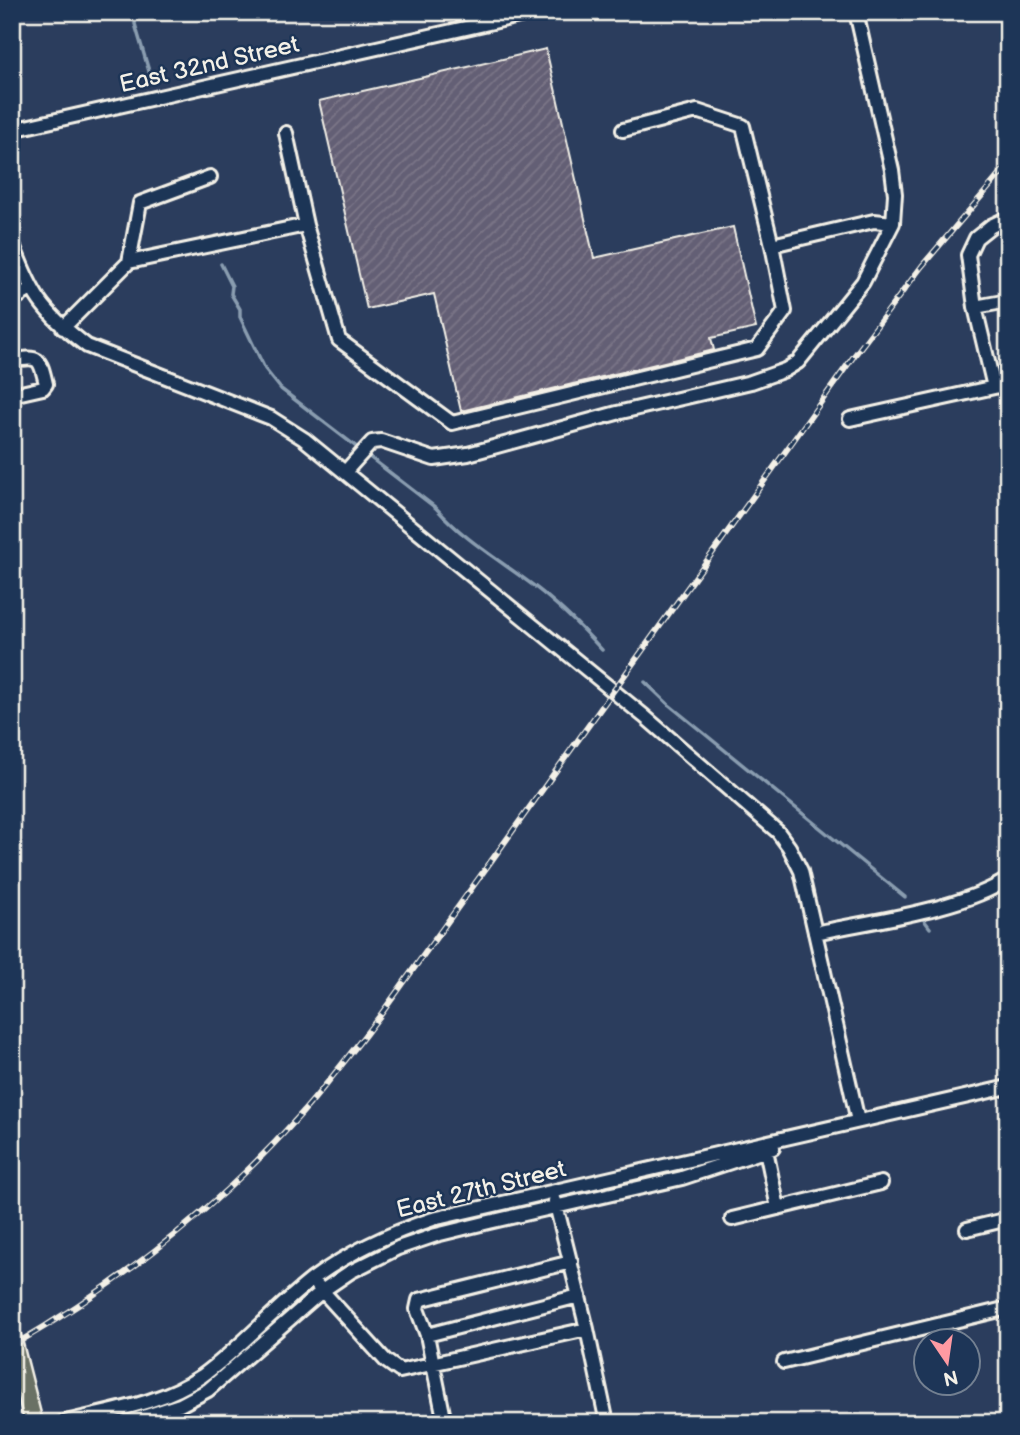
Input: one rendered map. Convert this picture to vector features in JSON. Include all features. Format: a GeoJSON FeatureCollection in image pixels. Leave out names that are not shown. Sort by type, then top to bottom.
{"type":"FeatureCollection","features":[{"type":"Feature","properties":{"kind":"main road"},"geometry":{"type":"LineString","coordinates":[[12,1337],[34,1423]]}},
{"type":"Feature","properties":{"kind":"street","name":"East 32nd Street"},"geometry":{"type":"LineString","coordinates":[[12,130],[537,12]]}},
{"type":"Feature","properties":{"kind":"street"},"geometry":{"type":"LineString","coordinates":[[345,472],[372,442],[381,441],[434,459],[468,454],[617,413],[740,385],[785,370],[799,362],[863,282],[893,223],[895,194],[892,170],[856,12]]}},
{"type":"Feature","properties":{"kind":"street"},"geometry":{"type":"LineString","coordinates":[[286,133],[306,225],[339,340],[452,424],[757,349],[785,311],[743,126],[697,111],[623,130]]}},
{"type":"Feature","properties":{"kind":"street"},"geometry":{"type":"LineString","coordinates":[[129,262],[140,203],[210,177]]}},
{"type":"Feature","properties":{"kind":"street"},"geometry":{"type":"LineString","coordinates":[[994,387],[975,307],[968,263],[976,238],[990,226],[1008,218]]}},
{"type":"Feature","properties":{"kind":"street"},"geometry":{"type":"LineString","coordinates":[[772,245],[874,221],[893,223]]}},
{"type":"Feature","properties":{"kind":"street"},"geometry":{"type":"LineString","coordinates":[[63,328],[129,262],[306,225]]}},
{"type":"Feature","properties":{"kind":"street"},"geometry":{"type":"LineString","coordinates":[[12,242],[30,289],[44,309],[63,328],[87,346],[271,418],[304,439],[644,716],[778,832],[801,871],[858,1121]]}},
{"type":"Feature","properties":{"kind":"street"},"geometry":{"type":"LineString","coordinates":[[12,300],[30,289]]}},
{"type":"Feature","properties":{"kind":"street"},"geometry":{"type":"LineString","coordinates":[[975,307],[1008,301]]}},
{"type":"Feature","properties":{"kind":"street"},"geometry":{"type":"LineString","coordinates":[[12,361],[31,357],[38,360],[46,384],[43,388],[12,395]]}},
{"type":"Feature","properties":{"kind":"street"},"geometry":{"type":"LineString","coordinates":[[850,419],[1008,384]]}},
{"type":"Feature","properties":{"kind":"street"},"geometry":{"type":"LineString","coordinates":[[815,933],[945,905],[976,895],[1008,879]]}},
{"type":"Feature","properties":{"kind":"street","name":"East 27th Street"},"geometry":{"type":"LineString","coordinates":[[61,1423],[145,1402],[171,1393],[202,1376],[313,1279],[349,1255],[397,1231],[433,1219],[1008,1087]]}},
{"type":"Feature","properties":{"kind":"street","name":"East 27th Street"},"geometry":{"type":"LineString","coordinates":[[125,1423],[180,1405],[208,1390],[321,1291],[350,1272],[398,1248],[436,1235],[682,1178],[836,1126]]}},
{"type":"Feature","properties":{"kind":"street"},"geometry":{"type":"LineString","coordinates":[[766,1150],[778,1208]]}},
{"type":"Feature","properties":{"kind":"street"},"geometry":{"type":"LineString","coordinates":[[732,1219],[881,1183]]}},
{"type":"Feature","properties":{"kind":"street"},"geometry":{"type":"LineString","coordinates":[[552,1192],[587,1329],[607,1423]]}},
{"type":"Feature","properties":{"kind":"street"},"geometry":{"type":"LineString","coordinates":[[967,1229],[1008,1219]]}},
{"type":"Feature","properties":{"kind":"street"},"geometry":{"type":"LineString","coordinates":[[445,1423],[427,1335],[417,1310],[419,1300],[571,1262]]}},
{"type":"Feature","properties":{"kind":"street"},"geometry":{"type":"LineString","coordinates":[[313,1279],[386,1361],[400,1371],[587,1329]]}},
{"type":"Feature","properties":{"kind":"street"},"geometry":{"type":"LineString","coordinates":[[427,1335],[579,1296]]}},
{"type":"Feature","properties":{"kind":"street"},"geometry":{"type":"LineString","coordinates":[[784,1362],[1008,1308]]}},
{"type":"Feature","properties":{"kind":"building"},"geometry":{"type":"Polygon","coordinates":[[[546,49],[594,258],[733,227],[756,328],[711,338],[714,350],[461,411],[434,294],[367,309],[319,101],[546,49]]]}},
{"type":"Feature","properties":{"kind":"waterway"},"geometry":{"type":"LineString","coordinates":[[136,12],[135,24],[151,78]]}},
{"type":"Feature","properties":{"kind":"waterway"},"geometry":{"type":"LineString","coordinates":[[221,264],[232,286],[231,294],[240,309],[240,317],[265,369],[281,389],[436,508],[471,540],[543,593],[602,650]]}},
{"type":"Feature","properties":{"kind":"waterway"},"geometry":{"type":"LineString","coordinates":[[645,682],[668,704],[905,897]]}},
{"type":"Feature","properties":{"kind":"waterway"},"geometry":{"type":"LineString","coordinates":[[924,920],[930,928]]}},
{"type":"Feature","properties":{"kind":"railway"},"geometry":{"type":"LineString","coordinates":[[12,1346],[92,1296],[167,1241],[237,1180],[312,1101],[379,1017],[854,356],[922,266],[1008,165]]}}]}
